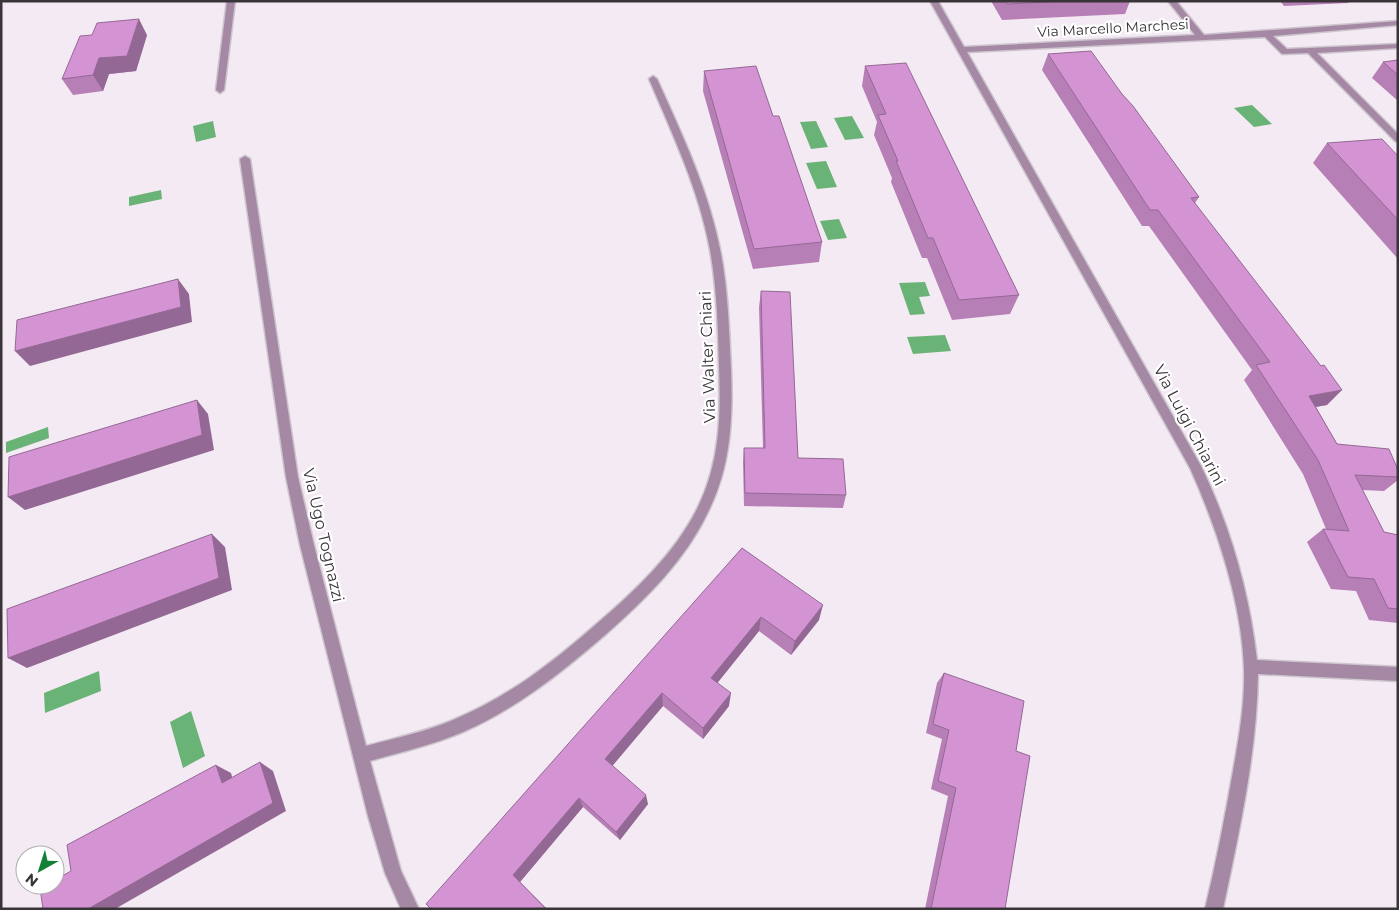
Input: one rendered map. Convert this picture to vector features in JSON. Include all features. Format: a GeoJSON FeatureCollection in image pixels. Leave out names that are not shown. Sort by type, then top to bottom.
{"type":"FeatureCollection","features":[{"type":"Feature","properties":{"kind":"street"},"geometry":{"type":"LineString","coordinates":[[220,90],[231,1]]}},
{"type":"Feature","properties":{"kind":"street","name":"Via Luigi Chiarini"},"geometry":{"type":"LineString","coordinates":[[934,1],[1132,352],[1212,501],[1235,569],[1251,667],[1250,699],[1247,737],[1228,852],[1214,909]]}},
{"type":"Feature","properties":{"kind":"street"},"geometry":{"type":"LineString","coordinates":[[1172,1],[1201,37]]}},
{"type":"Feature","properties":{"kind":"street","name":"Via Marcello Marchesi"},"geometry":{"type":"LineString","coordinates":[[961,50],[1266,34],[1398,23]]}},
{"type":"Feature","properties":{"kind":"street"},"geometry":{"type":"LineString","coordinates":[[1266,34],[1285,52],[1398,46]]}},
{"type":"Feature","properties":{"kind":"street"},"geometry":{"type":"LineString","coordinates":[[1310,51],[1398,139]]}},
{"type":"Feature","properties":{"kind":"street","name":"Via Walter Chiari"},"geometry":{"type":"LineString","coordinates":[[362,755],[436,734],[471,720],[537,683],[633,601],[660,572],[687,536],[712,490],[720,464],[725,432],[725,362],[720,277],[711,231],[700,192],[689,161],[653,79]]}},
{"type":"Feature","properties":{"kind":"street","name":"Via Ugo Tognazzi"},"geometry":{"type":"LineString","coordinates":[[244,159],[292,477],[325,618],[362,755],[376,816],[393,873],[410,909]]}},
{"type":"Feature","properties":{"kind":"street"},"geometry":{"type":"LineString","coordinates":[[1251,667],[1398,674]]}},
{"type":"Feature","properties":{"kind":"shaded area"},"geometry":{"type":"Polygon","coordinates":[[[1252,105],[1272,124],[1254,127],[1234,108],[1252,105]]]}},
{"type":"Feature","properties":{"kind":"shaded area"},"geometry":{"type":"Polygon","coordinates":[[[852,116],[864,138],[845,140],[834,118],[852,116]]]}},
{"type":"Feature","properties":{"kind":"shaded area"},"geometry":{"type":"Polygon","coordinates":[[[213,121],[216,137],[196,142],[193,126],[213,121]]]}},
{"type":"Feature","properties":{"kind":"shaded area"},"geometry":{"type":"Polygon","coordinates":[[[816,121],[828,147],[811,149],[800,122],[816,121]]]}},
{"type":"Feature","properties":{"kind":"shaded area"},"geometry":{"type":"Polygon","coordinates":[[[826,161],[837,187],[817,189],[806,163],[826,161]]]}},
{"type":"Feature","properties":{"kind":"shaded area"},"geometry":{"type":"Polygon","coordinates":[[[161,190],[162,199],[129,206],[129,197],[161,190]]]}},
{"type":"Feature","properties":{"kind":"shaded area"},"geometry":{"type":"Polygon","coordinates":[[[839,219],[847,238],[828,240],[820,221],[839,219]]]}},
{"type":"Feature","properties":{"kind":"shaded area"},"geometry":{"type":"Polygon","coordinates":[[[925,282],[930,296],[919,297],[925,314],[910,315],[899,283],[925,282]]]}},
{"type":"Feature","properties":{"kind":"shaded area"},"geometry":{"type":"Polygon","coordinates":[[[945,335],[951,351],[913,354],[907,337],[945,335]]]}},
{"type":"Feature","properties":{"kind":"shaded area"},"geometry":{"type":"Polygon","coordinates":[[[48,427],[49,438],[6,453],[6,442],[48,427]]]}},
{"type":"Feature","properties":{"kind":"shaded area"},"geometry":{"type":"Polygon","coordinates":[[[99,671],[101,691],[45,713],[44,693],[99,671]]]}},
{"type":"Feature","properties":{"kind":"shaded area"},"geometry":{"type":"Polygon","coordinates":[[[191,711],[205,756],[183,768],[170,722],[191,711]]]}},
{"type":"Feature","properties":{"kind":"building"},"geometry":{"type":"Polygon","coordinates":[[[1005,1],[1067,1],[1007,4],[1005,1]]]}},
{"type":"Feature","properties":{"kind":"building"},"geometry":{"type":"Polygon","coordinates":[[[139,19],[127,56],[99,58],[93,75],[62,79],[80,36],[92,35],[97,23],[139,19]]]}},
{"type":"Feature","properties":{"kind":"building"},"geometry":{"type":"Polygon","coordinates":[[[1091,51],[1199,197],[1191,198],[1321,366],[1324,365],[1342,390],[1309,396],[1337,444],[1389,449],[1398,470],[1398,477],[1355,475],[1384,532],[1398,535],[1398,609],[1388,608],[1374,579],[1348,577],[1323,529],[1349,531],[1318,460],[1256,365],[1270,362],[1158,210],[1150,210],[1048,54],[1091,51]]]}},
{"type":"Feature","properties":{"kind":"building"},"geometry":{"type":"Polygon","coordinates":[[[1398,60],[1398,75],[1383,62],[1398,60]]]}},
{"type":"Feature","properties":{"kind":"building"},"geometry":{"type":"Polygon","coordinates":[[[906,63],[1019,295],[959,300],[933,238],[928,238],[878,115],[886,114],[865,66],[906,63]]]}},
{"type":"Feature","properties":{"kind":"building"},"geometry":{"type":"Polygon","coordinates":[[[756,66],[773,116],[779,116],[822,242],[754,249],[704,71],[756,66]]]}},
{"type":"Feature","properties":{"kind":"building"},"geometry":{"type":"Polygon","coordinates":[[[1382,139],[1398,156],[1398,220],[1327,143],[1382,139]]]}},
{"type":"Feature","properties":{"kind":"building"},"geometry":{"type":"Polygon","coordinates":[[[178,279],[181,307],[15,351],[17,320],[178,279]]]}},
{"type":"Feature","properties":{"kind":"building"},"geometry":{"type":"Polygon","coordinates":[[[761,291],[790,292],[798,458],[843,459],[846,495],[745,493],[744,448],[765,448],[761,291]]]}},
{"type":"Feature","properties":{"kind":"building"},"geometry":{"type":"Polygon","coordinates":[[[197,400],[202,435],[8,497],[9,457],[197,400]]]}},
{"type":"Feature","properties":{"kind":"building"},"geometry":{"type":"Polygon","coordinates":[[[212,534],[219,578],[8,658],[7,609],[212,534]]]}},
{"type":"Feature","properties":{"kind":"building"},"geometry":{"type":"Polygon","coordinates":[[[742,548],[823,605],[795,641],[761,617],[711,678],[731,693],[703,728],[662,693],[605,759],[646,795],[616,832],[579,798],[513,875],[546,909],[431,909],[426,904],[742,548]]]}},
{"type":"Feature","properties":{"kind":"building"},"geometry":{"type":"Polygon","coordinates":[[[944,673],[1024,701],[1016,751],[1030,756],[1005,909],[931,909],[956,788],[938,781],[949,730],[933,724],[944,673]]]}},
{"type":"Feature","properties":{"kind":"building"},"geometry":{"type":"Polygon","coordinates":[[[260,762],[273,803],[88,909],[43,909],[41,895],[65,895],[65,874],[71,871],[67,845],[216,765],[222,783],[260,762]]]}}]}
